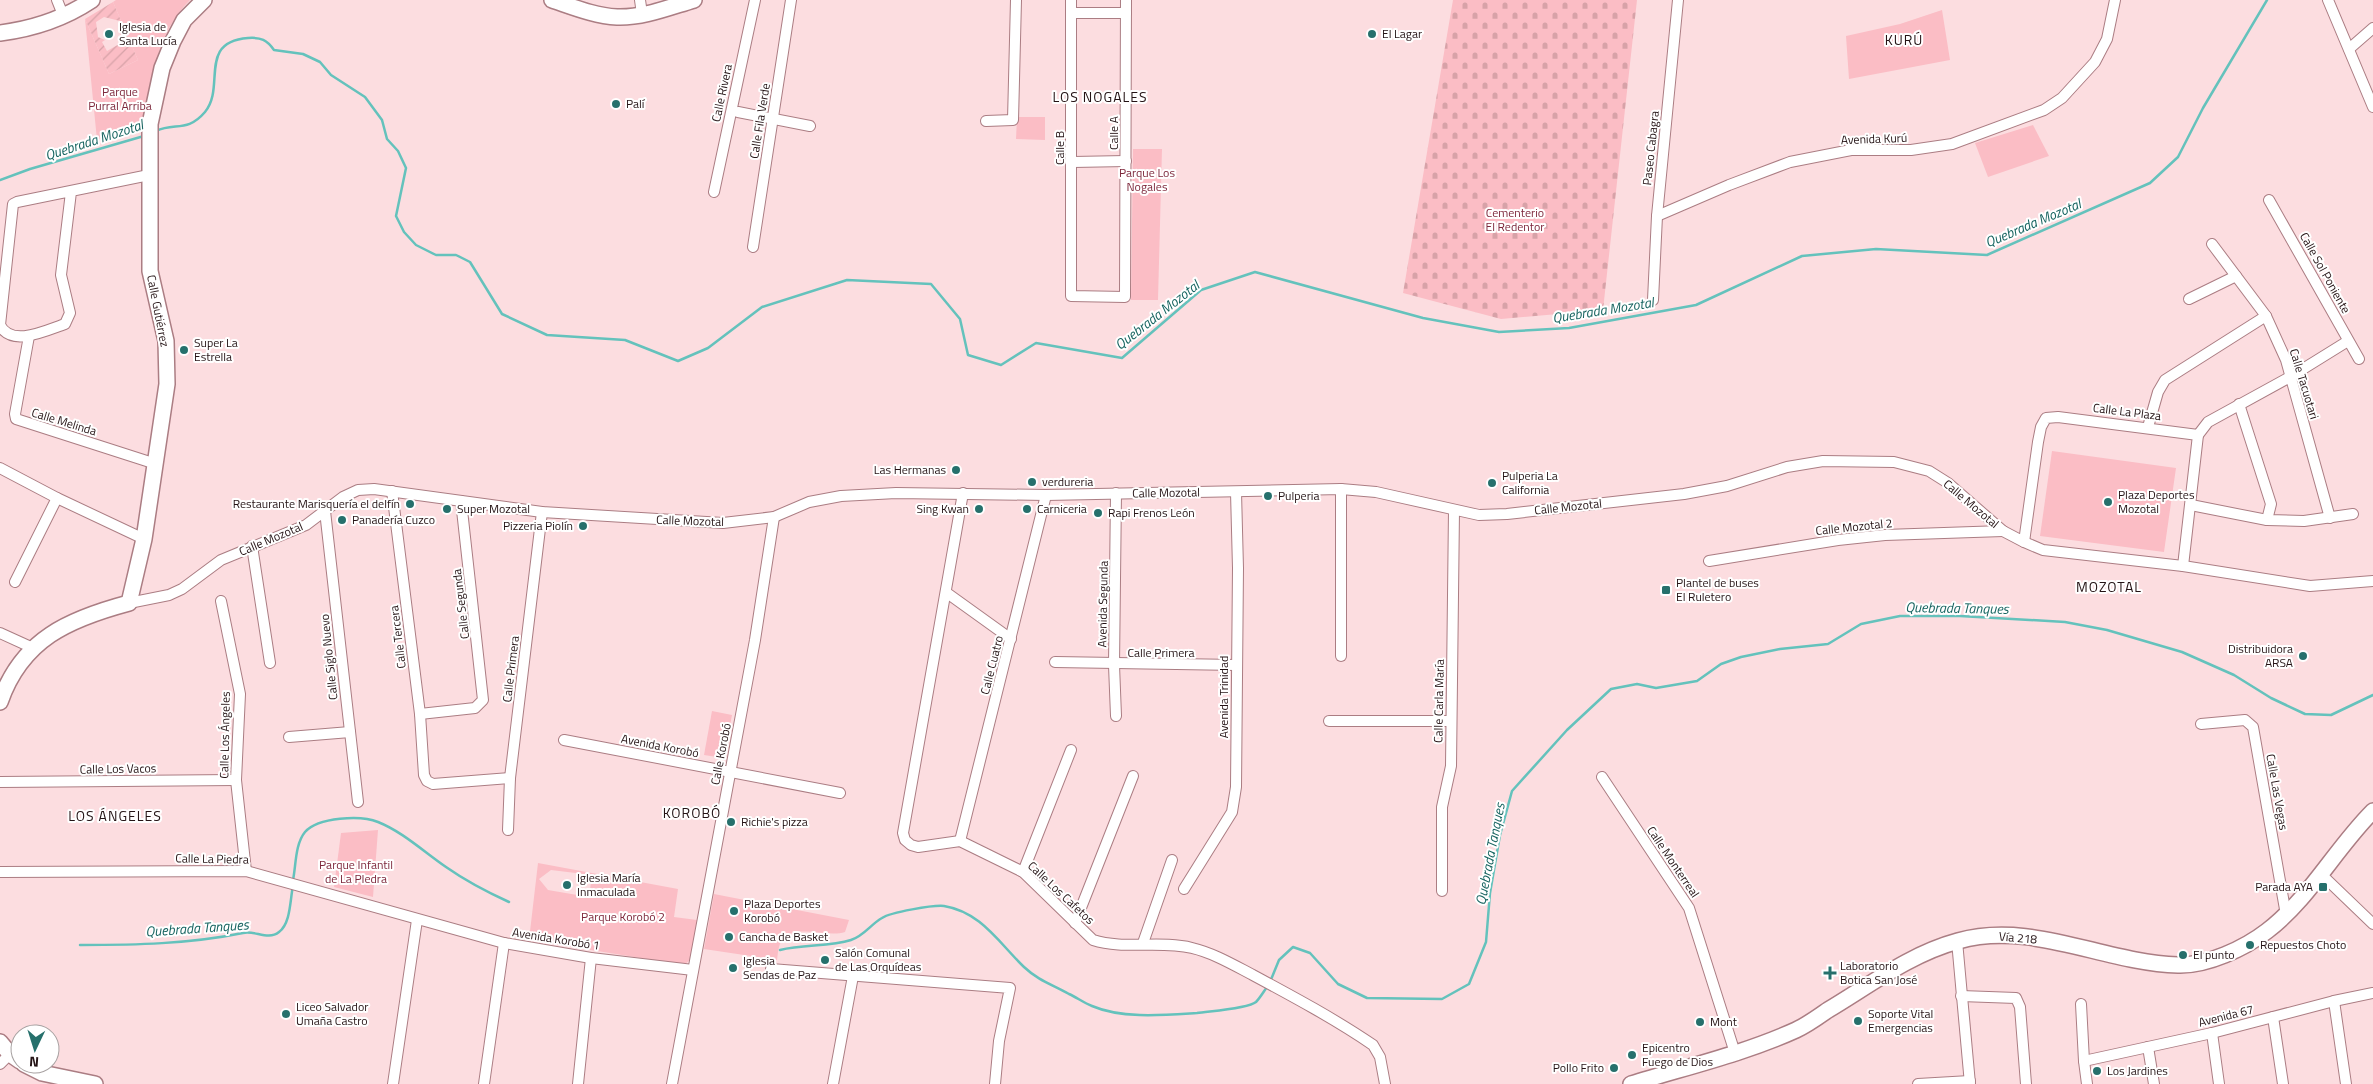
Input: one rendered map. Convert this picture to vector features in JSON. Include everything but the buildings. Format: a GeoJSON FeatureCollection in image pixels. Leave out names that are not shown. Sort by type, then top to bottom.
{"type":"FeatureCollection","features":[{"type":"Feature","properties":{"kind":"street"},"geometry":{"type":"LineString","coordinates":[[57,0],[64,15]]}},
{"type":"Feature","properties":{"kind":"street"},"geometry":{"type":"LineString","coordinates":[[0,33],[17,30],[64,15],[92,0]]}},
{"type":"Feature","properties":{"kind":"street","name":"Calle Gutiérrez"},"geometry":{"type":"LineString","coordinates":[[129,603],[144,539],[166,384],[166,341],[150,271],[150,124],[162,68],[173,41],[184,20],[204,0]]}},
{"type":"Feature","properties":{"kind":"street"},"geometry":{"type":"LineString","coordinates":[[556,1],[588,12],[616,17],[641,7],[694,0]]}},
{"type":"Feature","properties":{"kind":"street","name":"Calle Rivera"},"geometry":{"type":"LineString","coordinates":[[714,192],[755,0]]}},
{"type":"Feature","properties":{"kind":"street","name":"Calle Fila Verde"},"geometry":{"type":"LineString","coordinates":[[753,247],[792,0]]}},
{"type":"Feature","properties":{"kind":"street"},"geometry":{"type":"LineString","coordinates":[[986,121],[1013,120],[1016,0]]}},
{"type":"Feature","properties":{"kind":"street","name":"Calle B"},"geometry":{"type":"LineString","coordinates":[[1071,0],[1071,296]]}},
{"type":"Feature","properties":{"kind":"street","name":"Calle A"},"geometry":{"type":"LineString","coordinates":[[1071,296],[1125,297],[1126,0]]}},
{"type":"Feature","properties":{"kind":"street","name":"Paseo Cabagra"},"geometry":{"type":"LineString","coordinates":[[1653,300],[1657,216],[1678,0]]}},
{"type":"Feature","properties":{"kind":"street","name":"Avenida Kurú"},"geometry":{"type":"LineString","coordinates":[[1657,216],[1790,162],[1851,150],[1911,150],[1952,144],[2044,110],[2062,98],[2095,62],[2108,39],[2115,0]]}},
{"type":"Feature","properties":{"kind":"street"},"geometry":{"type":"LineString","coordinates":[[2328,0],[2373,107]]}},
{"type":"Feature","properties":{"kind":"street"},"geometry":{"type":"LineString","coordinates":[[1071,13],[1126,13]]}},
{"type":"Feature","properties":{"kind":"street"},"geometry":{"type":"LineString","coordinates":[[2349,49],[2373,28]]}},
{"type":"Feature","properties":{"kind":"street"},"geometry":{"type":"LineString","coordinates":[[738,112],[810,126]]}},
{"type":"Feature","properties":{"kind":"street"},"geometry":{"type":"LineString","coordinates":[[1072,162],[1126,161]]}},
{"type":"Feature","properties":{"kind":"street"},"geometry":{"type":"LineString","coordinates":[[71,192],[61,275],[70,312],[68,319],[65,324],[29,336],[12,336],[3,330],[0,324],[13,204],[71,192],[149,176]]}},
{"type":"Feature","properties":{"kind":"street","name":"Calle Sol Poniente"},"geometry":{"type":"LineString","coordinates":[[2270,200],[2358,359]]}},
{"type":"Feature","properties":{"kind":"street","name":"Calle Tacuotari"},"geometry":{"type":"LineString","coordinates":[[2212,244],[2266,316],[2286,360],[2330,518]]}},
{"type":"Feature","properties":{"kind":"street"},"geometry":{"type":"LineString","coordinates":[[2189,299],[2236,276]]}},
{"type":"Feature","properties":{"kind":"street"},"geometry":{"type":"LineString","coordinates":[[2148,427],[2158,392],[2165,380],[2266,316]]}},
{"type":"Feature","properties":{"kind":"street","name":"Calle Melinda"},"geometry":{"type":"LineString","coordinates":[[29,336],[15,414],[16,419],[156,464]]}},
{"type":"Feature","properties":{"kind":"street"},"geometry":{"type":"LineString","coordinates":[[2183,566],[2198,435],[2208,422],[2290,377],[2348,341]]}},
{"type":"Feature","properties":{"kind":"street"},"geometry":{"type":"LineString","coordinates":[[2238,404],[2270,504],[2267,520]]}},
{"type":"Feature","properties":{"kind":"street","name":"Calle La Plaza"},"geometry":{"type":"LineString","coordinates":[[2024,542],[2038,442],[2041,427],[2046,418],[2058,417],[2148,427],[2198,435]]}},
{"type":"Feature","properties":{"kind":"street","name":"Calle Mozotal"},"geometry":{"type":"LineString","coordinates":[[0,702],[15,671],[33,648],[50,634],[91,613],[169,595],[182,589],[221,560],[292,531],[325,511],[343,497],[358,490],[374,489],[542,512],[723,523],[774,517],[809,502],[841,496],[963,493],[1046,495],[1341,489],[1384,494],[1479,515],[1636,501],[1727,486],[1787,467],[1823,461],[1894,462],[1929,471],[1948,483],[2003,531],[2043,550],[2183,566],[2310,586],[2373,580]]}},
{"type":"Feature","properties":{"kind":"street"},"geometry":{"type":"LineString","coordinates":[[0,468],[56,498],[144,539]]}},
{"type":"Feature","properties":{"kind":"street"},"geometry":{"type":"LineString","coordinates":[[1341,489],[1341,656]]}},
{"type":"Feature","properties":{"kind":"street","name":"Calle Tercera"},"geometry":{"type":"LineString","coordinates":[[392,491],[420,714],[424,775],[427,781],[433,784],[510,778]]}},
{"type":"Feature","properties":{"kind":"street","name":"Avenida Trinidad"},"geometry":{"type":"LineString","coordinates":[[1184,889],[1232,812],[1236,787],[1238,568],[1236,492]]}},
{"type":"Feature","properties":{"kind":"street"},"geometry":{"type":"LineString","coordinates":[[960,841],[918,847],[905,840],[904,834],[963,493]]}},
{"type":"Feature","properties":{"kind":"street","name":"Avenida Segunda"},"geometry":{"type":"LineString","coordinates":[[1116,493],[1114,665],[1116,716]]}},
{"type":"Feature","properties":{"kind":"street","name":"Calle Cuatro"},"geometry":{"type":"LineString","coordinates":[[960,841],[1046,495]]}},
{"type":"Feature","properties":{"kind":"street"},"geometry":{"type":"LineString","coordinates":[[15,582],[56,498]]}},
{"type":"Feature","properties":{"kind":"street","name":"Calle Segunda"},"geometry":{"type":"LineString","coordinates":[[420,714],[475,708],[481,704],[484,694],[460,501]]}},
{"type":"Feature","properties":{"kind":"street"},"geometry":{"type":"LineString","coordinates":[[2191,505],[2267,520],[2304,521],[2352,514]]}},
{"type":"Feature","properties":{"kind":"street","name":"Calle Carla María"},"geometry":{"type":"LineString","coordinates":[[1442,891],[1442,807],[1451,766],[1454,510]]}},
{"type":"Feature","properties":{"kind":"street","name":"Calle Siglo Nuevo"},"geometry":{"type":"LineString","coordinates":[[325,511],[358,802]]}},
{"type":"Feature","properties":{"kind":"street","name":"Calle Primera"},"geometry":{"type":"LineString","coordinates":[[508,830],[510,778],[542,512]]}},
{"type":"Feature","properties":{"kind":"street","name":"Calle Korobó"},"geometry":{"type":"LineString","coordinates":[[672,1084],[755,640],[774,517]]}},
{"type":"Feature","properties":{"kind":"street","name":"Calle Mozotal 2"},"geometry":{"type":"LineString","coordinates":[[1709,561],[1838,540],[1885,535],[2003,531]]}},
{"type":"Feature","properties":{"kind":"street"},"geometry":{"type":"LineString","coordinates":[[252,546],[270,663]]}},
{"type":"Feature","properties":{"kind":"street"},"geometry":{"type":"LineString","coordinates":[[947,593],[1011,639]]}},
{"type":"Feature","properties":{"kind":"street","name":"Calle Los Ángeles"},"geometry":{"type":"LineString","coordinates":[[221,601],[240,694],[236,780],[242,850],[246,870]]}},
{"type":"Feature","properties":{"kind":"street"},"geometry":{"type":"LineString","coordinates":[[0,633],[33,648]]}},
{"type":"Feature","properties":{"kind":"street","name":"Calle Primera"},"geometry":{"type":"LineString","coordinates":[[1055,662],[1114,665],[1237,665]]}},
{"type":"Feature","properties":{"kind":"street","name":"Calle Las Vegas"},"geometry":{"type":"LineString","coordinates":[[2201,724],[2245,720],[2253,726],[2286,915]]}},
{"type":"Feature","properties":{"kind":"street"},"geometry":{"type":"LineString","coordinates":[[1329,721],[1451,721]]}},
{"type":"Feature","properties":{"kind":"street"},"geometry":{"type":"LineString","coordinates":[[289,738],[350,732]]}},
{"type":"Feature","properties":{"kind":"street","name":"Avenida Korobó"},"geometry":{"type":"LineString","coordinates":[[564,740],[840,793]]}},
{"type":"Feature","properties":{"kind":"street"},"geometry":{"type":"LineString","coordinates":[[1023,872],[1071,750]]}},
{"type":"Feature","properties":{"kind":"street"},"geometry":{"type":"LineString","coordinates":[[1075,923],[1133,776]]}},
{"type":"Feature","properties":{"kind":"street","name":"Calle Monterreal"},"geometry":{"type":"LineString","coordinates":[[1602,777],[1689,908],[1735,1053]]}},
{"type":"Feature","properties":{"kind":"street","name":"Calle Los Vacos"},"geometry":{"type":"LineString","coordinates":[[0,782],[236,780]]}},
{"type":"Feature","properties":{"kind":"street","name":"Vía 218"},"geometry":{"type":"LineString","coordinates":[[1632,1084],[1735,1053],[1797,1029],[1917,957],[1958,941],[1982,936],[2032,937],[2135,961],[2180,966],[2221,957],[2266,932],[2286,915],[2304,896],[2373,811]]}},
{"type":"Feature","properties":{"kind":"street","name":"Calle Los Cafetos"},"geometry":{"type":"LineString","coordinates":[[960,841],[1023,872],[1094,940],[1106,944],[1143,943],[1190,947],[1210,953],[1358,1035],[1373,1046],[1380,1057],[1384,1084]]}},
{"type":"Feature","properties":{"kind":"street"},"geometry":{"type":"LineString","coordinates":[[1143,943],[1172,860]]}},
{"type":"Feature","properties":{"kind":"street","name":"Calle La Piedra"},"geometry":{"type":"LineString","coordinates":[[0,872],[246,870],[417,920]]}},
{"type":"Feature","properties":{"kind":"street"},"geometry":{"type":"LineString","coordinates":[[2321,874],[2373,924]]}},
{"type":"Feature","properties":{"kind":"street"},"geometry":{"type":"LineString","coordinates":[[393,1084],[417,920]]}},
{"type":"Feature","properties":{"kind":"street","name":"Avenida Korobó 1"},"geometry":{"type":"LineString","coordinates":[[417,920],[504,943],[591,958],[693,970]]}},
{"type":"Feature","properties":{"kind":"street"},"geometry":{"type":"LineString","coordinates":[[1918,1084],[1970,1082],[1961,996],[1958,941]]}},
{"type":"Feature","properties":{"kind":"street"},"geometry":{"type":"LineString","coordinates":[[484,1084],[504,943]]}},
{"type":"Feature","properties":{"kind":"street"},"geometry":{"type":"LineString","coordinates":[[578,1084],[591,958]]}},
{"type":"Feature","properties":{"kind":"street"},"geometry":{"type":"LineString","coordinates":[[771,969],[1010,988],[999,1041],[994,1084]]}},
{"type":"Feature","properties":{"kind":"street"},"geometry":{"type":"LineString","coordinates":[[833,1084],[853,976]]}},
{"type":"Feature","properties":{"kind":"street","name":"Avenida 67"},"geometry":{"type":"LineString","coordinates":[[2084,1061],[2212,1033],[2334,1001],[2373,993]]}},
{"type":"Feature","properties":{"kind":"street"},"geometry":{"type":"LineString","coordinates":[[1961,996],[2016,998],[2020,1007],[2026,1084]]}},
{"type":"Feature","properties":{"kind":"street"},"geometry":{"type":"LineString","coordinates":[[2334,1001],[2346,1084]]}},
{"type":"Feature","properties":{"kind":"street"},"geometry":{"type":"LineString","coordinates":[[2081,1004],[2087,1084]]}},
{"type":"Feature","properties":{"kind":"street"},"geometry":{"type":"LineString","coordinates":[[2273,1017],[2283,1084]]}},
{"type":"Feature","properties":{"kind":"street"},"geometry":{"type":"LineString","coordinates":[[2212,1033],[2219,1084]]}},
{"type":"Feature","properties":{"kind":"street"},"geometry":{"type":"LineString","coordinates":[[0,1042],[10,1060]]}},
{"type":"Feature","properties":{"kind":"street"},"geometry":{"type":"LineString","coordinates":[[2148,1047],[2154,1084]]}},
{"type":"Feature","properties":{"kind":"street"},"geometry":{"type":"LineString","coordinates":[[50,1074],[60,1078],[95,1084]]}},
{"type":"Feature","properties":{"kind":"green space","name":"Parque Purral Arriba"},"geometry":{"type":"Polygon","coordinates":[[[116,0],[190,0],[170,27],[163,42],[152,74],[142,124],[97,140],[85,19],[109,74],[138,60],[113,2],[116,0]]]}},
{"type":"Feature","properties":{"kind":"green space","name":"Cementerio El Redentor"},"geometry":{"type":"Polygon","coordinates":[[[1453,0],[1637,0],[1603,310],[1501,319],[1403,293],[1453,0]]]}},
{"type":"Feature","properties":{"kind":"green space"},"geometry":{"type":"Polygon","coordinates":[[[113,2],[138,60],[109,74],[85,19],[113,2]],[[104,17],[96,22],[98,37],[105,40],[102,42],[107,51],[121,43],[120,21],[104,17]]]}},
{"type":"Feature","properties":{"kind":"green space"},"geometry":{"type":"Polygon","coordinates":[[[1942,10],[1950,60],[1849,79],[1846,36],[1900,24],[1942,10]]]}},
{"type":"Feature","properties":{"kind":"green space"},"geometry":{"type":"Polygon","coordinates":[[[1017,117],[1045,117],[1045,140],[1016,139],[1017,117]]]}},
{"type":"Feature","properties":{"kind":"green space"},"geometry":{"type":"Polygon","coordinates":[[[2033,125],[2049,156],[1988,177],[1975,143],[2033,125]]]}},
{"type":"Feature","properties":{"kind":"green space","name":"Parque Los Nogales"},"geometry":{"type":"Polygon","coordinates":[[[1133,149],[1162,149],[1158,300],[1131,300],[1133,149]]]}},
{"type":"Feature","properties":{"kind":"green space","name":"Plaza Deportes Mozotal"},"geometry":{"type":"Polygon","coordinates":[[[2052,451],[2176,468],[2164,552],[2040,536],[2052,451]]]}},
{"type":"Feature","properties":{"kind":"green space"},"geometry":{"type":"Polygon","coordinates":[[[712,711],[732,715],[724,758],[704,755],[712,711]]]}},
{"type":"Feature","properties":{"kind":"green space","name":"Parque Infantil de La PIedra"},"geometry":{"type":"Polygon","coordinates":[[[378,830],[373,897],[334,887],[341,833],[378,830]]]}},
{"type":"Feature","properties":{"kind":"green space","name":"Parque Korobó 2"},"geometry":{"type":"Polygon","coordinates":[[[538,863],[678,889],[674,917],[697,920],[690,960],[684,965],[529,940],[538,863]],[[551,870],[539,879],[548,890],[589,897],[592,875],[551,870]]]}},
{"type":"Feature","properties":{"kind":"green space"},"geometry":{"type":"Polygon","coordinates":[[[714,894],[849,920],[845,932],[795,932],[788,935],[781,942],[777,960],[704,949],[714,894]]]}},
{"type":"Feature","properties":{"kind":"waterway","name":"Quebrada Mozotal"},"geometry":{"type":"LineString","coordinates":[[156,131],[163,128],[187,125],[199,118],[211,102],[215,67],[223,48],[232,41],[257,38],[269,44],[274,50],[303,54],[320,62],[331,75],[365,97],[382,120],[387,139],[398,151],[406,168],[396,216],[404,232],[416,245],[436,255],[456,255],[470,262],[502,314],[547,335],[625,340],[678,361],[708,348],[762,307],[847,280],[931,284],[960,319],[968,355],[1001,365],[1036,343],[1122,358],[1201,290],[1255,272],[1423,318],[1499,332],[1569,328],[1696,305],[1802,256],[1876,249],[1987,255],[2150,183],[2178,157],[2203,108],[2267,0]]}},
{"type":"Feature","properties":{"kind":"waterway","name":"Quebrada Mozotal"},"geometry":{"type":"LineString","coordinates":[[0,180],[30,169],[144,136]]}},
{"type":"Feature","properties":{"kind":"waterway","name":"Quebrada Tanques"},"geometry":{"type":"LineString","coordinates":[[1270,982],[1279,960],[1293,947],[1310,953],[1338,984],[1367,998],[1442,999],[1469,984],[1486,942],[1490,893],[1500,835],[1512,791],[1567,730],[1611,689],[1637,684],[1656,688],[1697,681],[1721,664],[1741,657],[1780,649],[1828,644],[1861,624],[1900,616],[1960,616],[2065,622],[2107,630],[2182,652],[2234,675],[2271,698],[2305,714],[2331,715],[2373,695]]}},
{"type":"Feature","properties":{"kind":"waterway","name":"Quebrada Tanques"},"geometry":{"type":"LineString","coordinates":[[293,880],[299,843],[305,832],[311,827],[329,820],[361,818],[378,822],[396,831],[461,877],[509,902]]}},
{"type":"Feature","properties":{"kind":"waterway","name":"Quebrada Tanques"},"geometry":{"type":"LineString","coordinates":[[80,945],[182,942],[248,932],[270,936],[275,935],[286,923],[293,886]]}},
{"type":"Feature","properties":{"kind":"waterway","name":"Quebrada Tanques"},"geometry":{"type":"LineString","coordinates":[[780,950],[834,944],[851,940],[860,936],[878,921],[894,913],[944,906],[957,909],[979,922],[1035,976],[1092,1006],[1104,1010],[1117,1013],[1158,1015],[1228,1009],[1256,1002],[1267,987]]}},
{"type":"Feature","properties":{"kind":"place","name":"Iglesia de Santa Lucía"},"geometry":{"type":"Point","coordinates":[109,34]}},
{"type":"Feature","properties":{"kind":"place","name":"El Lagar"},"geometry":{"type":"Point","coordinates":[1372,34]}},
{"type":"Feature","properties":{"kind":"place","name":"Palí"},"geometry":{"type":"Point","coordinates":[616,104]}},
{"type":"Feature","properties":{"kind":"place","name":"Super La Estrella"},"geometry":{"type":"Point","coordinates":[184,350]}},
{"type":"Feature","properties":{"kind":"place","name":"Las Hermanas"},"geometry":{"type":"Point","coordinates":[956,470]}},
{"type":"Feature","properties":{"kind":"place","name":"verdureria"},"geometry":{"type":"Point","coordinates":[1032,482]}},
{"type":"Feature","properties":{"kind":"place","name":"Pulperia La California"},"geometry":{"type":"Point","coordinates":[1492,483]}},
{"type":"Feature","properties":{"kind":"place","name":"Pulperia"},"geometry":{"type":"Point","coordinates":[1268,496]}},
{"type":"Feature","properties":{"kind":"place","name":"Plaza Deportes Mozotal"},"geometry":{"type":"Point","coordinates":[2108,502]}},
{"type":"Feature","properties":{"kind":"place","name":"Restaurante Marisquería el delfín"},"geometry":{"type":"Point","coordinates":[410,504]}},
{"type":"Feature","properties":{"kind":"place","name":"Super Mozotal"},"geometry":{"type":"Point","coordinates":[447,509]}},
{"type":"Feature","properties":{"kind":"place","name":"Sing Kwan"},"geometry":{"type":"Point","coordinates":[979,509]}},
{"type":"Feature","properties":{"kind":"place","name":"Carniceria"},"geometry":{"type":"Point","coordinates":[1027,509]}},
{"type":"Feature","properties":{"kind":"place","name":"Rapi Frenos León"},"geometry":{"type":"Point","coordinates":[1098,513]}},
{"type":"Feature","properties":{"kind":"place","name":"Panadería Cuzco"},"geometry":{"type":"Point","coordinates":[342,520]}},
{"type":"Feature","properties":{"kind":"place","name":"Pizzeria Piolín"},"geometry":{"type":"Point","coordinates":[583,526]}},
{"type":"Feature","properties":{"kind":"place","name":"Plantel de buses El Ruletero"},"geometry":{"type":"Point","coordinates":[1666,590]}},
{"type":"Feature","properties":{"kind":"place","name":"Distribuidora ARSA"},"geometry":{"type":"Point","coordinates":[2303,656]}},
{"type":"Feature","properties":{"kind":"place","name":"Richie's pizza"},"geometry":{"type":"Point","coordinates":[731,822]}},
{"type":"Feature","properties":{"kind":"place","name":"Iglesia María Inmaculada"},"geometry":{"type":"Point","coordinates":[567,885]}},
{"type":"Feature","properties":{"kind":"place","name":"Parada AYA"},"geometry":{"type":"Point","coordinates":[2323,887]}},
{"type":"Feature","properties":{"kind":"place","name":"Plaza Deportes Korobó"},"geometry":{"type":"Point","coordinates":[734,911]}},
{"type":"Feature","properties":{"kind":"place","name":"Cancha de Basket"},"geometry":{"type":"Point","coordinates":[729,937]}},
{"type":"Feature","properties":{"kind":"place","name":"Repuestos Choto"},"geometry":{"type":"Point","coordinates":[2250,945]}},
{"type":"Feature","properties":{"kind":"place","name":"El punto"},"geometry":{"type":"Point","coordinates":[2183,955]}},
{"type":"Feature","properties":{"kind":"place","name":"Salón Comunal de Las Orquídeas"},"geometry":{"type":"Point","coordinates":[825,960]}},
{"type":"Feature","properties":{"kind":"place","name":"Iglesia Sendas de Paz"},"geometry":{"type":"Point","coordinates":[733,968]}},
{"type":"Feature","properties":{"kind":"place","name":"Laboratorio Botica San José"},"geometry":{"type":"Point","coordinates":[1830,973]}},
{"type":"Feature","properties":{"kind":"place","name":"Liceo Salvador Umaña Castro"},"geometry":{"type":"Point","coordinates":[286,1014]}},
{"type":"Feature","properties":{"kind":"place","name":"Soporte Vital Emergencias"},"geometry":{"type":"Point","coordinates":[1858,1021]}},
{"type":"Feature","properties":{"kind":"place","name":"Mont"},"geometry":{"type":"Point","coordinates":[1700,1022]}},
{"type":"Feature","properties":{"kind":"place","name":"Epicentro Fuego de Dios"},"geometry":{"type":"Point","coordinates":[1632,1055]}},
{"type":"Feature","properties":{"kind":"place","name":"Pollo Frito"},"geometry":{"type":"Point","coordinates":[1614,1068]}},
{"type":"Feature","properties":{"kind":"place","name":"Los Jardines"},"geometry":{"type":"Point","coordinates":[2097,1071]}},
{"type":"Feature","properties":{"kind":"district","name":"KURÚ"},"geometry":{"type":"Point","coordinates":[1904,40]}},
{"type":"Feature","properties":{"kind":"district","name":"LOS NOGALES"},"geometry":{"type":"Point","coordinates":[1100,97]}},
{"type":"Feature","properties":{"kind":"district","name":"MOZOTAL"},"geometry":{"type":"Point","coordinates":[2109,587]}},
{"type":"Feature","properties":{"kind":"district","name":"KOROBÓ"},"geometry":{"type":"Point","coordinates":[692,813]}},
{"type":"Feature","properties":{"kind":"district","name":"LOS ÁNGELES"},"geometry":{"type":"Point","coordinates":[115,816]}}]}
